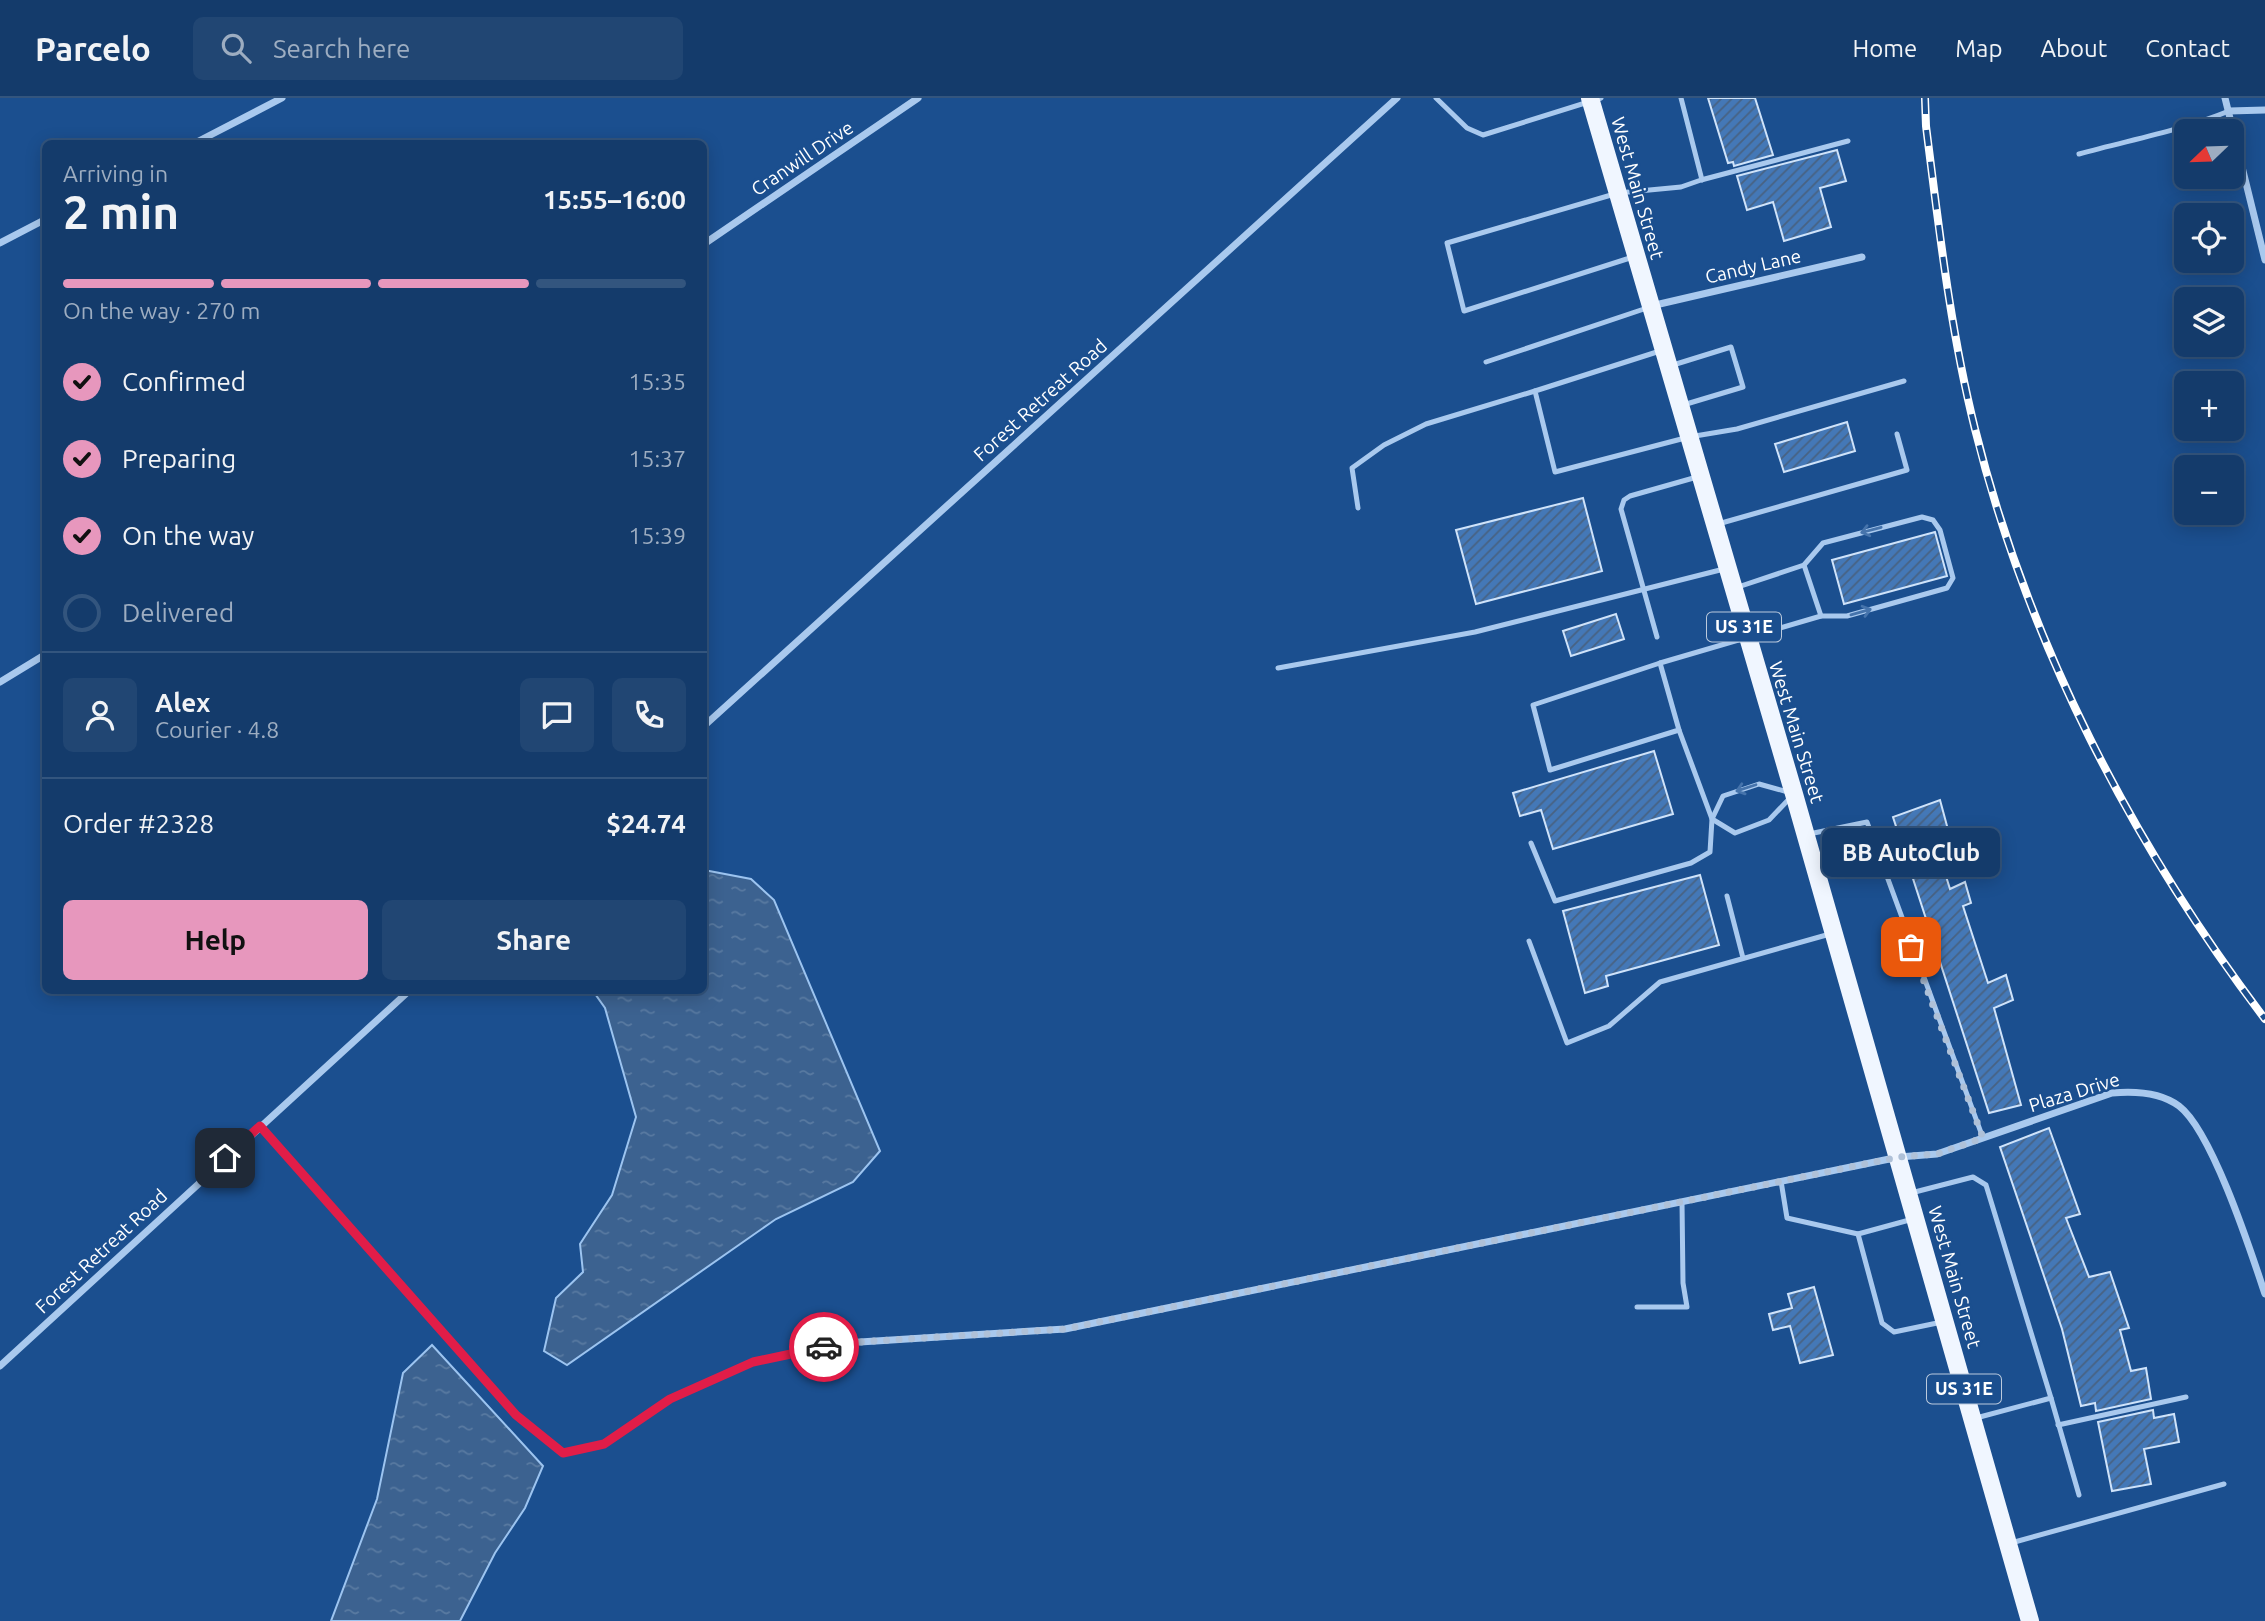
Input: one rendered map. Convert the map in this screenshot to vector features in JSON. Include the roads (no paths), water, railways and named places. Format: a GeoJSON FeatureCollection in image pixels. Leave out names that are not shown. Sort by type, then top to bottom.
{"type":"FeatureCollection","features":[{"type":"Feature","properties":{"kind":"main road","name":"West Main Street"},"geometry":{"type":"LineString","coordinates":[[1594,100],[1650,307],[1806,834],[2030,1621]]}},
{"type":"Feature","properties":{"kind":"street"},"geometry":{"type":"LineString","coordinates":[[201,140],[282,98]]}},
{"type":"Feature","properties":{"kind":"street","name":"Cranwill Drive"},"geometry":{"type":"LineString","coordinates":[[707,242],[918,98]]}},
{"type":"Feature","properties":{"kind":"street","name":"Forest Retreat Road"},"geometry":{"type":"LineString","coordinates":[[707,723],[1397,98]]}},
{"type":"Feature","properties":{"kind":"street"},"geometry":{"type":"LineString","coordinates":[[2225,98],[2265,260]]}},
{"type":"Feature","properties":{"kind":"street"},"geometry":{"type":"LineString","coordinates":[[2229,111],[2265,110]]}},
{"type":"Feature","properties":{"kind":"street"},"geometry":{"type":"LineString","coordinates":[[0,243],[42,221]]}},
{"type":"Feature","properties":{"kind":"street","name":"Candy Lane"},"geometry":{"type":"LineString","coordinates":[[1650,307],[1862,257]]}},
{"type":"Feature","properties":{"kind":"street"},"geometry":{"type":"LineString","coordinates":[[0,682],[42,656]]}},
{"type":"Feature","properties":{"kind":"street","name":"Forest Retreat Road"},"geometry":{"type":"LineString","coordinates":[[0,1366],[406,994]]}},
{"type":"Feature","properties":{"kind":"street","name":"Plaza Drive"},"geometry":{"type":"LineString","coordinates":[[260,1126],[516,1415],[563,1453],[604,1444],[670,1399],[753,1362],[844,1343],[1065,1329],[1899,1157],[1937,1154],[2112,1093],[2136,1090],[2179,1106],[2196,1127],[2212,1155],[2265,1294]]}},
{"type":"Feature","properties":{"kind":"lane"},"geometry":{"type":"LineString","coordinates":[[1436,98],[1466,128],[1483,135],[1594,100]]}},
{"type":"Feature","properties":{"kind":"lane"},"geometry":{"type":"LineString","coordinates":[[1681,98],[1702,180]]}},
{"type":"Feature","properties":{"kind":"lane"},"geometry":{"type":"LineString","coordinates":[[2079,155],[2164,134],[2229,111]]}},
{"type":"Feature","properties":{"kind":"lane"},"geometry":{"type":"LineString","coordinates":[[1636,256],[1464,311],[1447,243],[1618,194],[1681,187],[1848,141]]}},
{"type":"Feature","properties":{"kind":"lane"},"geometry":{"type":"LineString","coordinates":[[1486,362],[1650,307]]}},
{"type":"Feature","properties":{"kind":"lane"},"geometry":{"type":"LineString","coordinates":[[1357,508],[1352,468],[1384,445],[1426,424],[1535,391],[1666,358],[1731,347],[1743,387],[1680,406]]}},
{"type":"Feature","properties":{"kind":"lane"},"geometry":{"type":"LineString","coordinates":[[1535,391],[1555,472],[1689,437],[1737,429],[1904,381]]}},
{"type":"Feature","properties":{"kind":"lane"},"geometry":{"type":"LineString","coordinates":[[1715,525],[1907,470],[1897,433]]}},
{"type":"Feature","properties":{"kind":"lane"},"geometry":{"type":"LineString","coordinates":[[1657,637],[1621,509],[1630,496],[1700,476]]}},
{"type":"Feature","properties":{"kind":"lane"},"geometry":{"type":"LineString","coordinates":[[1679,730],[1550,770],[1533,705],[1660,663],[1821,616],[1847,616],[1947,588],[1953,578],[1940,530],[1933,520],[1922,517],[1824,543],[1804,565],[1733,589]]}},
{"type":"Feature","properties":{"kind":"lane"},"geometry":{"type":"LineString","coordinates":[[1804,565],[1821,616]]}},
{"type":"Feature","properties":{"kind":"lane"},"geometry":{"type":"LineString","coordinates":[[1278,668],[1461,635],[1727,569]]}},
{"type":"Feature","properties":{"kind":"lane"},"geometry":{"type":"LineString","coordinates":[[1531,843],[1555,901],[1691,863],[1710,852],[1713,819],[1723,796],[1759,784],[1794,794],[1769,820],[1735,833],[1713,819],[1679,730],[1660,663]]}},
{"type":"Feature","properties":{"kind":"lane"},"geometry":{"type":"LineString","coordinates":[[1806,834],[1867,822],[1983,1138]]}},
{"type":"Feature","properties":{"kind":"lane"},"geometry":{"type":"LineString","coordinates":[[1727,896],[1743,958]]}},
{"type":"Feature","properties":{"kind":"lane"},"geometry":{"type":"LineString","coordinates":[[1529,940],[1567,1043],[1609,1026],[1660,982],[1833,933]]}},
{"type":"Feature","properties":{"kind":"lane"},"geometry":{"type":"LineString","coordinates":[[1910,1194],[1973,1177],[1986,1185],[2079,1495]]}},
{"type":"Feature","properties":{"kind":"lane"},"geometry":{"type":"LineString","coordinates":[[1781,1181],[1787,1218],[1858,1234],[1916,1218]]}},
{"type":"Feature","properties":{"kind":"lane"},"geometry":{"type":"LineString","coordinates":[[1637,1307],[1687,1307],[1683,1283],[1682,1202]]}},
{"type":"Feature","properties":{"kind":"lane"},"geometry":{"type":"LineString","coordinates":[[1858,1234],[1882,1324],[1894,1332],[1945,1321]]}},
{"type":"Feature","properties":{"kind":"lane"},"geometry":{"type":"LineString","coordinates":[[2058,1424],[2186,1397]]}},
{"type":"Feature","properties":{"kind":"lane"},"geometry":{"type":"LineString","coordinates":[[1973,1419],[2051,1398]]}},
{"type":"Feature","properties":{"kind":"lane"},"geometry":{"type":"LineString","coordinates":[[2008,1544],[2224,1484]]}},
{"type":"Feature","properties":{"kind":"water"},"geometry":{"type":"Polygon","coordinates":[[[707,871],[751,879],[774,900],[880,1151],[853,1182],[776,1219],[567,1365],[544,1351],[556,1298],[583,1272],[580,1244],[612,1195],[636,1117],[605,1008],[595,994],[707,994],[707,871]]]}},
{"type":"Feature","properties":{"kind":"water"},"geometry":{"type":"Polygon","coordinates":[[[432,1345],[543,1466],[525,1508],[495,1553],[460,1621],[331,1621],[377,1499],[403,1373],[432,1345]]]}},
{"type":"Feature","properties":{"kind":"railway"},"geometry":{"type":"LineString","coordinates":[[1925,98],[1926,126],[1946,278],[1966,391],[1997,509],[2024,587],[2055,664],[2090,739],[2129,812],[2171,883],[2265,1019]]}},
{"type":"Feature","properties":{"kind":"place","name":"BB AutoClub"},"geometry":{"type":"Point","coordinates":[1911,947]}}]}
